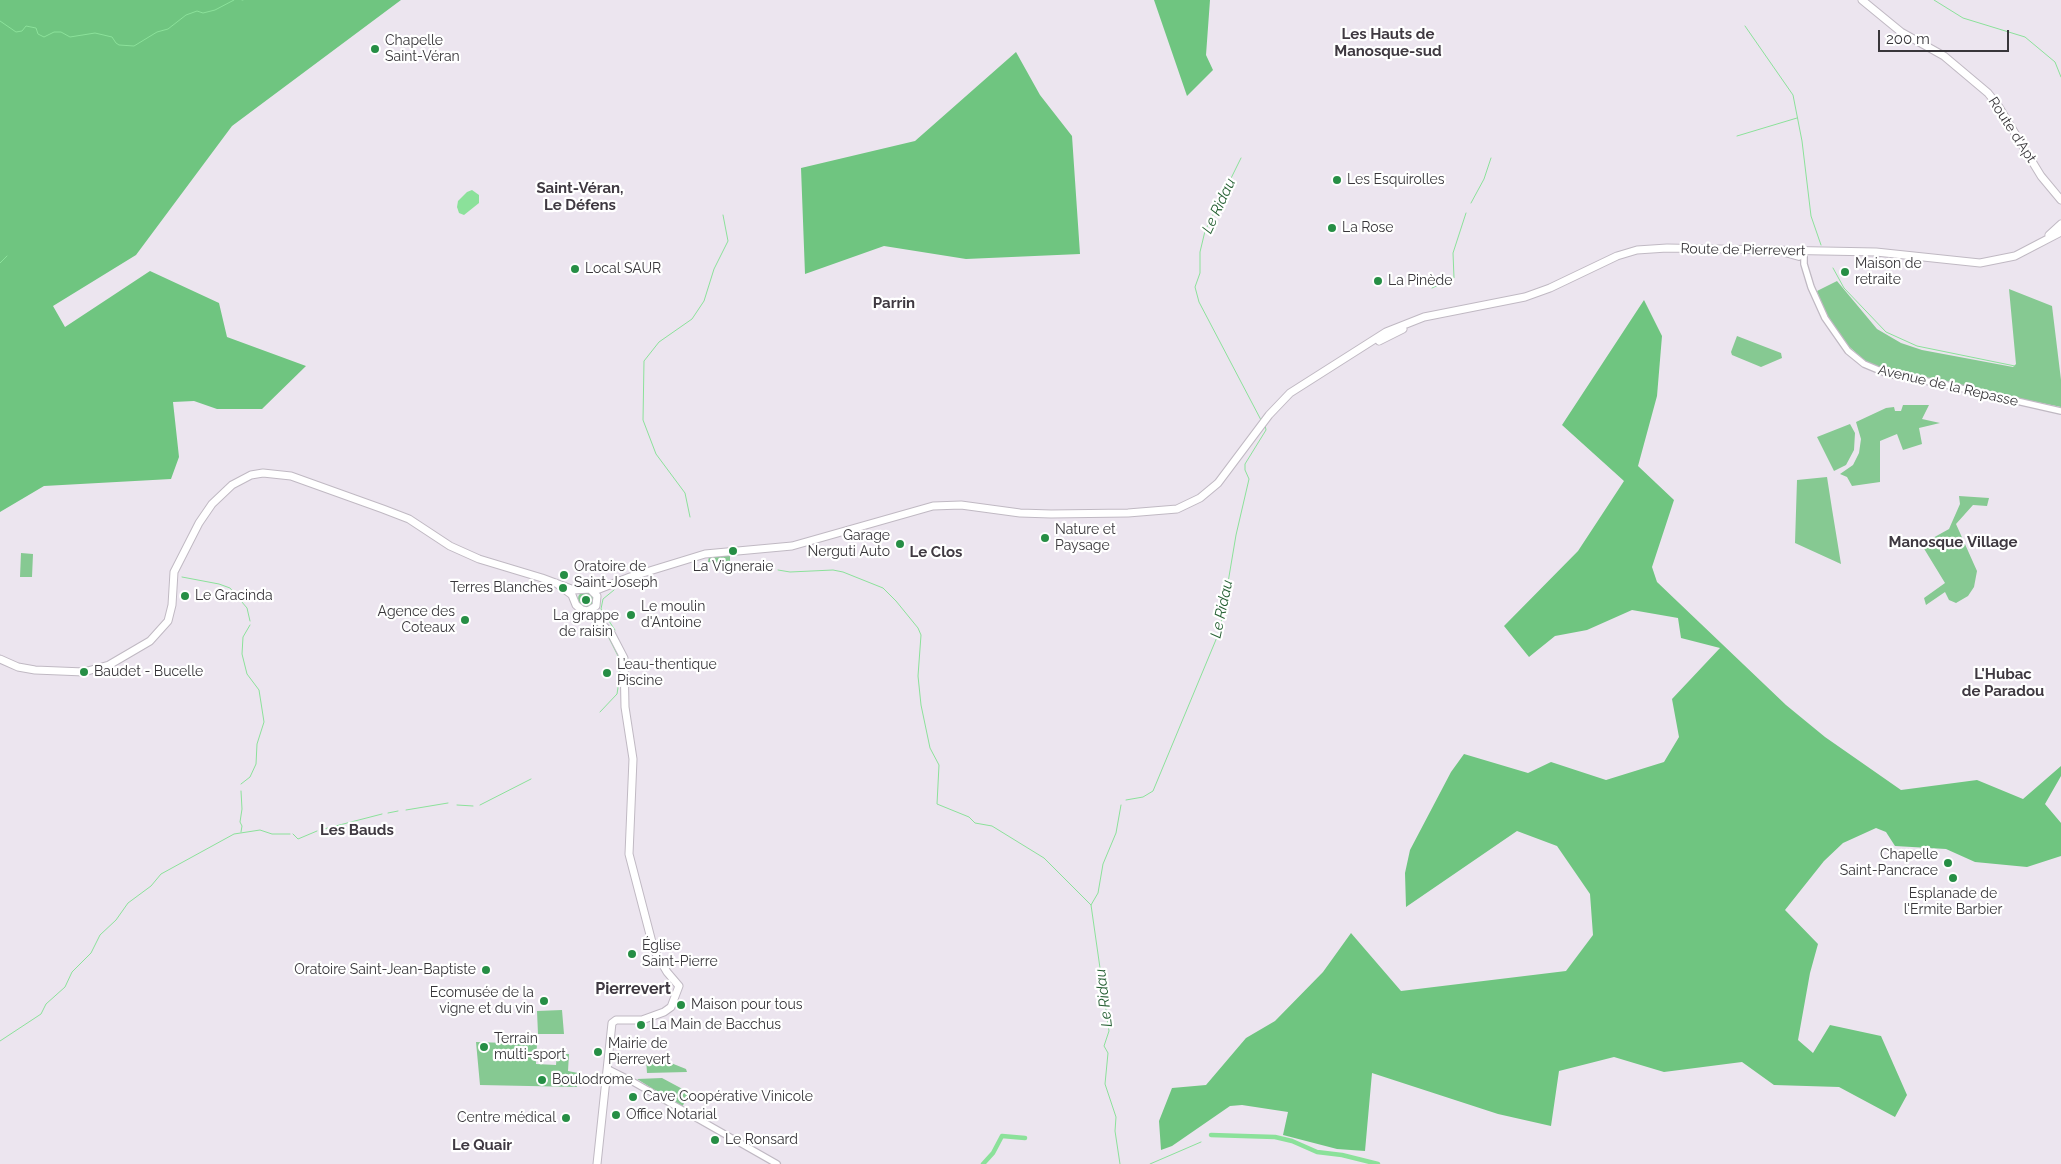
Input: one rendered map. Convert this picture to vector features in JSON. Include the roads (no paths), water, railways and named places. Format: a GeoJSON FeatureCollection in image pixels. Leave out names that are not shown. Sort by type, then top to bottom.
{"type":"FeatureCollection","features":[{"type":"Feature","properties":{"kind":"main road","name":"Route d'Apt"},"geometry":{"type":"LineString","coordinates":[[1862,0],[1901,32],[1952,62],[1988,93],[1999,107],[2041,176],[2060,198]]}},
{"type":"Feature","properties":{"kind":"main road","name":"Route de Pierrevert"},"geometry":{"type":"LineString","coordinates":[[2040,244],[2061,224]]}},
{"type":"Feature","properties":{"kind":"main road","name":"Route de Pierrevert"},"geometry":{"type":"LineString","coordinates":[[594,591],[705,554],[792,546],[933,506],[961,505],[1020,513],[1051,514],[1128,513],[1177,509],[1200,498],[1218,484],[1284,399],[1298,386],[1336,362],[1424,317],[1525,297],[1550,288],[1617,256],[1637,250],[1667,248],[1774,250],[1800,253],[1876,252],[1958,262],[1980,262],[2015,256],[2061,232]]}},
{"type":"Feature","properties":{"kind":"main road"},"geometry":{"type":"LineString","coordinates":[[0,659],[18,667],[35,670],[84,672],[109,665],[150,641],[168,621],[172,606],[174,572],[199,522],[216,500],[232,485],[251,475],[263,473],[291,476],[384,509],[409,519],[469,555],[580,590],[587,588],[594,591],[605,625],[619,646],[624,662],[625,707],[633,759],[629,840],[633,872],[654,950],[666,972],[679,986],[670,1007],[664,1012],[642,1020],[613,1022],[597,1164]]}},
{"type":"Feature","properties":{"kind":"main road"},"geometry":{"type":"LineString","coordinates":[[556,583],[575,600],[579,608],[588,611],[605,625]]}},
{"type":"Feature","properties":{"kind":"main road"},"geometry":{"type":"LineString","coordinates":[[588,611],[617,583]]}},
{"type":"Feature","properties":{"kind":"main road"},"geometry":{"type":"LineString","coordinates":[[575,600],[580,590]]}},
{"type":"Feature","properties":{"kind":"street","name":"Avenue de la Repasse"},"geometry":{"type":"LineString","coordinates":[[1800,253],[1820,309],[1830,326],[1848,352],[1869,367],[1888,374],[1942,384],[2061,411]]}},
{"type":"Feature","properties":{"kind":"street"},"geometry":{"type":"LineString","coordinates":[[608,1070],[628,1079],[777,1164]]}},
{"type":"Feature","properties":{"kind":"waterway"},"geometry":{"type":"LineString","coordinates":[[0,21],[16,32],[22,31],[26,26],[36,28],[38,34],[44,37],[54,32],[61,32],[70,37],[95,33],[112,37],[119,45],[134,46],[157,32],[168,29],[186,15],[197,11],[203,13],[215,10],[234,0]]}},
{"type":"Feature","properties":{"kind":"waterway"},"geometry":{"type":"LineString","coordinates":[[1934,0],[1963,18],[2025,37],[2055,62],[2061,77]]}},
{"type":"Feature","properties":{"kind":"waterway"},"geometry":{"type":"LineString","coordinates":[[1745,26],[1793,95],[1802,141],[1811,216],[1821,245]]}},
{"type":"Feature","properties":{"kind":"waterway"},"geometry":{"type":"LineString","coordinates":[[1737,136],[1797,118]]}},
{"type":"Feature","properties":{"kind":"waterway","name":"Le Ridau"},"geometry":{"type":"LineString","coordinates":[[1241,158],[1205,231],[1200,252],[1200,273],[1195,287],[1199,302],[1261,420]]}},
{"type":"Feature","properties":{"kind":"waterway"},"geometry":{"type":"LineString","coordinates":[[1471,203],[1484,179],[1491,158]]}},
{"type":"Feature","properties":{"kind":"waterway"},"geometry":{"type":"LineString","coordinates":[[1432,288],[1454,278],[1453,253],[1466,213]]}},
{"type":"Feature","properties":{"kind":"waterway"},"geometry":{"type":"LineString","coordinates":[[690,517],[685,493],[656,454],[643,420],[644,361],[659,342],[692,319],[704,301],[714,269],[728,241],[723,215]]}},
{"type":"Feature","properties":{"kind":"waterway"},"geometry":{"type":"LineString","coordinates":[[0,263],[7,256]]}},
{"type":"Feature","properties":{"kind":"waterway"},"geometry":{"type":"LineString","coordinates":[[1833,268],[1844,288],[1886,332],[1917,346],[2015,366]]}},
{"type":"Feature","properties":{"kind":"waterway","name":"Le Ridau"},"geometry":{"type":"LineString","coordinates":[[1126,800],[1143,797],[1153,791],[1220,630],[1236,535],[1249,479],[1245,470],[1245,464],[1266,430],[1265,425]]}},
{"type":"Feature","properties":{"kind":"waterway"},"geometry":{"type":"LineString","coordinates":[[778,570],[790,572],[833,570],[843,572],[883,588],[896,601],[918,628],[921,635],[918,676],[921,705],[930,748],[939,765],[937,804],[969,817],[975,823],[992,826],[1044,858],[1091,905]]}},
{"type":"Feature","properties":{"kind":"waterway"},"geometry":{"type":"LineString","coordinates":[[182,577],[230,588],[247,608],[250,621]]}},
{"type":"Feature","properties":{"kind":"waterway"},"geometry":{"type":"LineString","coordinates":[[614,590],[603,599],[601,609],[615,630]]}},
{"type":"Feature","properties":{"kind":"waterway"},"geometry":{"type":"LineString","coordinates":[[578,617],[584,617],[594,622],[609,638],[618,656],[620,675],[617,694],[600,712]]}},
{"type":"Feature","properties":{"kind":"waterway"},"geometry":{"type":"LineString","coordinates":[[241,784],[250,777],[256,764],[257,744],[264,722],[259,690],[247,674],[242,654],[243,637],[250,625]]}},
{"type":"Feature","properties":{"kind":"waterway"},"geometry":{"type":"LineString","coordinates":[[480,805],[531,779]]}},
{"type":"Feature","properties":{"kind":"waterway"},"geometry":{"type":"LineString","coordinates":[[241,791],[241,832]]}},
{"type":"Feature","properties":{"kind":"waterway"},"geometry":{"type":"LineString","coordinates":[[406,810],[448,803]]}},
{"type":"Feature","properties":{"kind":"waterway"},"geometry":{"type":"LineString","coordinates":[[457,805],[473,806]]}},
{"type":"Feature","properties":{"kind":"waterway","name":"Le Ridau"},"geometry":{"type":"LineString","coordinates":[[1120,1164],[1115,1131],[1116,1117],[1105,1084],[1108,1053],[1104,1046],[1109,1031],[1091,905],[1098,893],[1103,864],[1116,833],[1121,805]]}},
{"type":"Feature","properties":{"kind":"waterway"},"geometry":{"type":"LineString","coordinates":[[388,813],[398,811]]}},
{"type":"Feature","properties":{"kind":"waterway"},"geometry":{"type":"LineString","coordinates":[[324,829],[382,814]]}},
{"type":"Feature","properties":{"kind":"waterway"},"geometry":{"type":"LineString","coordinates":[[0,1041],[41,1014],[46,1004],[65,987],[72,972],[91,953],[100,935],[116,920],[128,903],[151,886],[161,874],[234,834],[260,830],[272,834],[290,834]]}},
{"type":"Feature","properties":{"kind":"waterway"},"geometry":{"type":"LineString","coordinates":[[293,834],[298,839],[317,831]]}},
{"type":"Feature","properties":{"kind":"waterway"},"geometry":{"type":"LineString","coordinates":[[1211,1135],[1275,1137],[1292,1141],[1317,1152],[1342,1155],[1378,1164]]}},
{"type":"Feature","properties":{"kind":"waterway"},"geometry":{"type":"LineString","coordinates":[[983,1164],[993,1153],[1002,1136],[1025,1138]]}},
{"type":"Feature","properties":{"kind":"waterway"},"geometry":{"type":"LineString","coordinates":[[1150,1164],[1201,1142]]}},
{"type":"Feature","properties":{"kind":"place","name":"Chapelle Saint-Véran"},"geometry":{"type":"Point","coordinates":[375,49]}},
{"type":"Feature","properties":{"kind":"place","name":"Les Esquirolles"},"geometry":{"type":"Point","coordinates":[1337,180]}},
{"type":"Feature","properties":{"kind":"place","name":"La Rose"},"geometry":{"type":"Point","coordinates":[1332,228]}},
{"type":"Feature","properties":{"kind":"place","name":"Local SAUR"},"geometry":{"type":"Point","coordinates":[575,269]}},
{"type":"Feature","properties":{"kind":"place","name":"Maison de retraite"},"geometry":{"type":"Point","coordinates":[1845,272]}},
{"type":"Feature","properties":{"kind":"place","name":"La Pinède"},"geometry":{"type":"Point","coordinates":[1378,281]}},
{"type":"Feature","properties":{"kind":"place","name":"Nature et Paysage"},"geometry":{"type":"Point","coordinates":[1045,538]}},
{"type":"Feature","properties":{"kind":"place","name":"Garage Nerguti Auto"},"geometry":{"type":"Point","coordinates":[900,544]}},
{"type":"Feature","properties":{"kind":"place","name":"La Vigneraie"},"geometry":{"type":"Point","coordinates":[733,551]}},
{"type":"Feature","properties":{"kind":"place","name":"Oratoire de Saint-Joseph"},"geometry":{"type":"Point","coordinates":[564,575]}},
{"type":"Feature","properties":{"kind":"place","name":"Terres Blanches"},"geometry":{"type":"Point","coordinates":[563,588]}},
{"type":"Feature","properties":{"kind":"place","name":"Le Gracinda"},"geometry":{"type":"Point","coordinates":[185,596]}},
{"type":"Feature","properties":{"kind":"place","name":"La grappe de raisin"},"geometry":{"type":"Point","coordinates":[586,600]}},
{"type":"Feature","properties":{"kind":"place","name":"Le moulin d'Antoine"},"geometry":{"type":"Point","coordinates":[631,615]}},
{"type":"Feature","properties":{"kind":"place","name":"Agence des Coteaux"},"geometry":{"type":"Point","coordinates":[465,620]}},
{"type":"Feature","properties":{"kind":"place","name":"Baudet - Bucelle"},"geometry":{"type":"Point","coordinates":[84,672]}},
{"type":"Feature","properties":{"kind":"place","name":"L’eau-thentique Piscine"},"geometry":{"type":"Point","coordinates":[607,673]}},
{"type":"Feature","properties":{"kind":"place","name":"Chapelle Saint-Pancrace"},"geometry":{"type":"Point","coordinates":[1948,863]}},
{"type":"Feature","properties":{"kind":"place","name":"Esplanade de l'Ermite Barbier"},"geometry":{"type":"Point","coordinates":[1953,878]}},
{"type":"Feature","properties":{"kind":"place","name":"Église Saint-Pierre"},"geometry":{"type":"Point","coordinates":[632,954]}},
{"type":"Feature","properties":{"kind":"place","name":"Oratoire Saint-Jean-Baptiste"},"geometry":{"type":"Point","coordinates":[486,970]}},
{"type":"Feature","properties":{"kind":"place","name":"Ecomusée de la vigne et du vin"},"geometry":{"type":"Point","coordinates":[544,1001]}},
{"type":"Feature","properties":{"kind":"place","name":"Maison pour tous"},"geometry":{"type":"Point","coordinates":[681,1005]}},
{"type":"Feature","properties":{"kind":"place","name":"La Main de Bacchus"},"geometry":{"type":"Point","coordinates":[641,1025]}},
{"type":"Feature","properties":{"kind":"place","name":"Terrain multi-sport"},"geometry":{"type":"Point","coordinates":[484,1047]}},
{"type":"Feature","properties":{"kind":"place","name":"Mairie de Pierrevert"},"geometry":{"type":"Point","coordinates":[598,1052]}},
{"type":"Feature","properties":{"kind":"place","name":"Boulodrome"},"geometry":{"type":"Point","coordinates":[542,1080]}},
{"type":"Feature","properties":{"kind":"place","name":"Cave Coopérative Vinicole"},"geometry":{"type":"Point","coordinates":[633,1097]}},
{"type":"Feature","properties":{"kind":"place","name":"Office Notarial"},"geometry":{"type":"Point","coordinates":[616,1115]}},
{"type":"Feature","properties":{"kind":"place","name":"Centre médical"},"geometry":{"type":"Point","coordinates":[566,1118]}},
{"type":"Feature","properties":{"kind":"place","name":"Le Ronsard"},"geometry":{"type":"Point","coordinates":[715,1140]}},
{"type":"Feature","properties":{"kind":"district","name":"Les Hauts de Manosque-sud"},"geometry":{"type":"Point","coordinates":[1388,42]}},
{"type":"Feature","properties":{"kind":"district","name":"Saint-Véran, Le Défens"},"geometry":{"type":"Point","coordinates":[580,196]}},
{"type":"Feature","properties":{"kind":"district","name":"Parrin"},"geometry":{"type":"Point","coordinates":[894,303]}},
{"type":"Feature","properties":{"kind":"district","name":"Manosque Village"},"geometry":{"type":"Point","coordinates":[1953,542]}},
{"type":"Feature","properties":{"kind":"district","name":"Le Clos"},"geometry":{"type":"Point","coordinates":[936,552]}},
{"type":"Feature","properties":{"kind":"district","name":"L'Hubac de Paradou"},"geometry":{"type":"Point","coordinates":[2003,682]}},
{"type":"Feature","properties":{"kind":"district","name":"Les Bauds"},"geometry":{"type":"Point","coordinates":[357,830]}},
{"type":"Feature","properties":{"kind":"district","name":"Pierrevert"},"geometry":{"type":"Point","coordinates":[633,989]}},
{"type":"Feature","properties":{"kind":"district","name":"Le Quair"},"geometry":{"type":"Point","coordinates":[482,1145]}}]}
